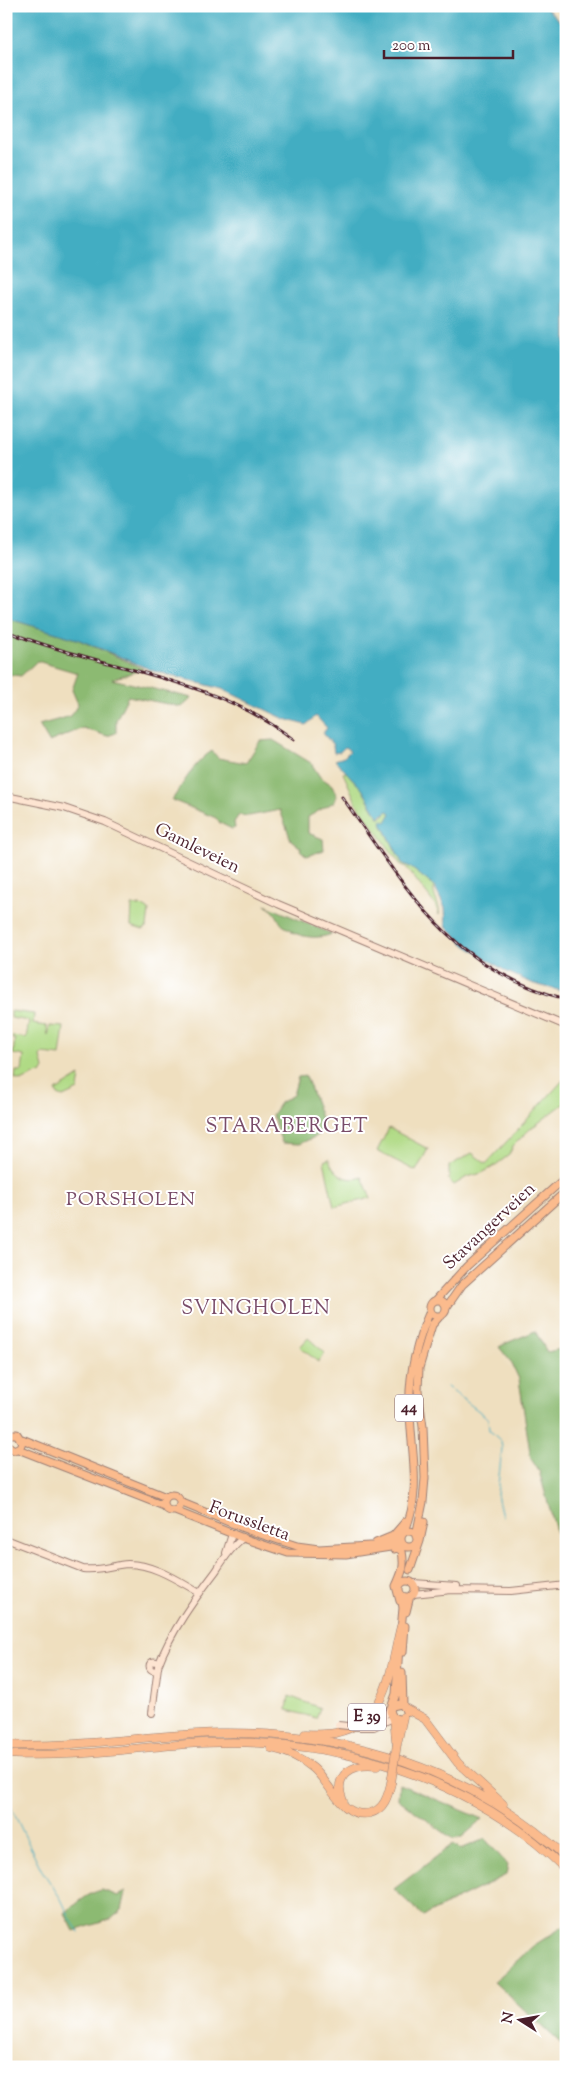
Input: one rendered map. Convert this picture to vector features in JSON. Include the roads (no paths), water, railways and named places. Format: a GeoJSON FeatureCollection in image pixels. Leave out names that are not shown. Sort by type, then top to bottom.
{"type":"FeatureCollection","features":[{"type":"Feature","properties":{"kind":"highway","name":"E 39"},"geometry":{"type":"LineString","coordinates":[[6,1745],[77,1745],[210,1734],[334,1733],[356,1725],[377,1705],[387,1686],[401,1626]]}},
{"type":"Feature","properties":{"kind":"highway","name":"E 39"},"geometry":{"type":"LineString","coordinates":[[404,1706],[426,1719],[458,1763],[515,1816],[566,1857]]}},
{"type":"Feature","properties":{"kind":"highway","name":"E 39"},"geometry":{"type":"LineString","coordinates":[[245,1742],[281,1750],[306,1762],[321,1775],[346,1807],[365,1814],[378,1810],[387,1798],[392,1783],[403,1717]]}},
{"type":"Feature","properties":{"kind":"highway","name":"E 39"},"geometry":{"type":"LineString","coordinates":[[394,1718],[397,1744]]}},
{"type":"Feature","properties":{"kind":"highway","name":"E 39"},"geometry":{"type":"LineString","coordinates":[[272,1735],[343,1744],[398,1759],[463,1785],[515,1816]]}},
{"type":"Feature","properties":{"kind":"highway","name":"E 39"},"geometry":{"type":"LineString","coordinates":[[6,1754],[77,1754],[202,1743],[245,1742],[324,1750],[356,1756],[404,1771],[459,1794],[498,1815],[544,1849],[566,1870]]}},
{"type":"Feature","properties":{"kind":"highway","name":"E 39"},"geometry":{"type":"LineString","coordinates":[[346,1807],[340,1794],[340,1787],[345,1773],[352,1768],[369,1765],[404,1771]]}},
{"type":"Feature","properties":{"kind":"main road","name":"Gamleveien"},"geometry":{"type":"LineString","coordinates":[[6,796],[64,808],[105,822],[278,904],[393,955],[566,1026]]}},
{"type":"Feature","properties":{"kind":"main road","name":"Stavangerveien"},"geometry":{"type":"LineString","coordinates":[[436,1300],[467,1266],[566,1177]]}},
{"type":"Feature","properties":{"kind":"main road","name":"Stavangerveien"},"geometry":{"type":"LineString","coordinates":[[446,1308],[462,1285],[566,1191]]}},
{"type":"Feature","properties":{"kind":"main road"},"geometry":{"type":"LineString","coordinates":[[436,1300],[443,1302],[446,1308],[443,1315],[439,1316],[434,1316],[430,1311],[431,1304],[436,1300]]}},
{"type":"Feature","properties":{"kind":"main road","name":"44"},"geometry":{"type":"LineString","coordinates":[[403,1534],[412,1515],[416,1476],[410,1410],[410,1382],[414,1355],[430,1311]]}},
{"type":"Feature","properties":{"kind":"main road","name":"44"},"geometry":{"type":"LineString","coordinates":[[416,1536],[424,1502],[425,1458],[418,1390],[419,1368],[432,1325],[439,1316]]}},
{"type":"Feature","properties":{"kind":"main road","name":"Forussletta"},"geometry":{"type":"LineString","coordinates":[[8,1435],[17,1434],[22,1439],[166,1497],[175,1496],[180,1502],[251,1531],[297,1546],[319,1549],[392,1544],[403,1534]]}},
{"type":"Feature","properties":{"kind":"main road"},"geometry":{"type":"LineString","coordinates":[[18,1449],[22,1444],[22,1439]]}},
{"type":"Feature","properties":{"kind":"main road","name":"Forussletta"},"geometry":{"type":"LineString","coordinates":[[6,1444],[11,1449],[18,1449],[164,1506],[170,1511],[175,1511],[243,1538],[296,1554],[346,1554],[403,1546]]}},
{"type":"Feature","properties":{"kind":"main road"},"geometry":{"type":"LineString","coordinates":[[371,1545],[393,1536],[404,1524],[409,1517],[415,1492]]}},
{"type":"Feature","properties":{"kind":"main road"},"geometry":{"type":"LineString","coordinates":[[164,1506],[166,1497]]}},
{"type":"Feature","properties":{"kind":"main road"},"geometry":{"type":"LineString","coordinates":[[175,1511],[179,1507],[180,1502]]}},
{"type":"Feature","properties":{"kind":"main road"},"geometry":{"type":"LineString","coordinates":[[410,1570],[423,1532],[424,1502]]}},
{"type":"Feature","properties":{"kind":"main road"},"geometry":{"type":"LineString","coordinates":[[336,1725],[374,1727],[394,1718],[403,1717],[406,1713],[404,1706],[403,1656],[406,1613],[411,1595],[415,1589],[410,1570],[410,1559],[416,1536],[412,1531],[403,1534],[406,1562],[402,1582],[399,1586],[403,1608],[398,1681],[391,1713],[394,1718]]}},
{"type":"Feature","properties":{"kind":"main road"},"geometry":{"type":"LineString","coordinates":[[224,1559],[232,1534]]}},
{"type":"Feature","properties":{"kind":"main road"},"geometry":{"type":"LineString","coordinates":[[152,1712],[155,1666],[200,1592],[224,1559],[243,1538]]}},
{"type":"Feature","properties":{"kind":"main road"},"geometry":{"type":"LineString","coordinates":[[6,1539],[83,1569],[94,1570],[129,1564],[145,1566],[200,1592]]}},
{"type":"Feature","properties":{"kind":"main road"},"geometry":{"type":"LineString","coordinates":[[403,1546],[415,1545]]}},
{"type":"Feature","properties":{"kind":"main road"},"geometry":{"type":"LineString","coordinates":[[378,1550],[397,1548],[402,1551],[404,1566],[402,1577],[396,1586],[403,1608]]}},
{"type":"Feature","properties":{"kind":"main road"},"geometry":{"type":"LineString","coordinates":[[402,1582],[467,1587],[489,1591]]}},
{"type":"Feature","properties":{"kind":"main road"},"geometry":{"type":"LineString","coordinates":[[401,1595],[437,1591],[511,1591],[566,1585]]}},
{"type":"Feature","properties":{"kind":"main road"},"geometry":{"type":"LineString","coordinates":[[374,1727],[392,1707],[398,1703],[404,1706]]}},
{"type":"Feature","properties":{"kind":"water"},"geometry":{"type":"Polygon","coordinates":[[[6,6],[544,6],[566,27],[566,992],[534,984],[507,972],[465,945],[446,926],[445,908],[434,886],[402,863],[381,821],[386,822],[391,813],[388,811],[379,817],[362,789],[335,760],[344,757],[350,751],[345,747],[340,752],[334,753],[333,745],[323,733],[327,728],[316,716],[306,725],[285,719],[222,689],[154,671],[77,639],[6,618],[6,6]]]}},
{"type":"Feature","properties":{"kind":"waterway"},"geometry":{"type":"LineString","coordinates":[[447,1387],[484,1415],[488,1419],[489,1430],[501,1441],[502,1448],[497,1495],[502,1516]]}},
{"type":"Feature","properties":{"kind":"waterway"},"geometry":{"type":"LineString","coordinates":[[6,1797],[41,1869],[61,1899],[79,1932]]}},
{"type":"Feature","properties":{"kind":"railway"},"geometry":{"type":"LineString","coordinates":[[6,631],[42,644],[192,687],[228,701],[262,718],[294,740]]}},
{"type":"Feature","properties":{"kind":"railway"},"geometry":{"type":"LineString","coordinates":[[342,797],[410,893],[434,921],[461,946],[491,968],[526,986],[566,999]]}},
{"type":"Feature","properties":{"kind":"district","name":"STARABERGET"},"geometry":{"type":"Point","coordinates":[287,1127]}},
{"type":"Feature","properties":{"kind":"district","name":"PORSHOLEN"},"geometry":{"type":"Point","coordinates":[131,1200]}},
{"type":"Feature","properties":{"kind":"district","name":"SVINGHOLEN"},"geometry":{"type":"Point","coordinates":[256,1309]}}]}
